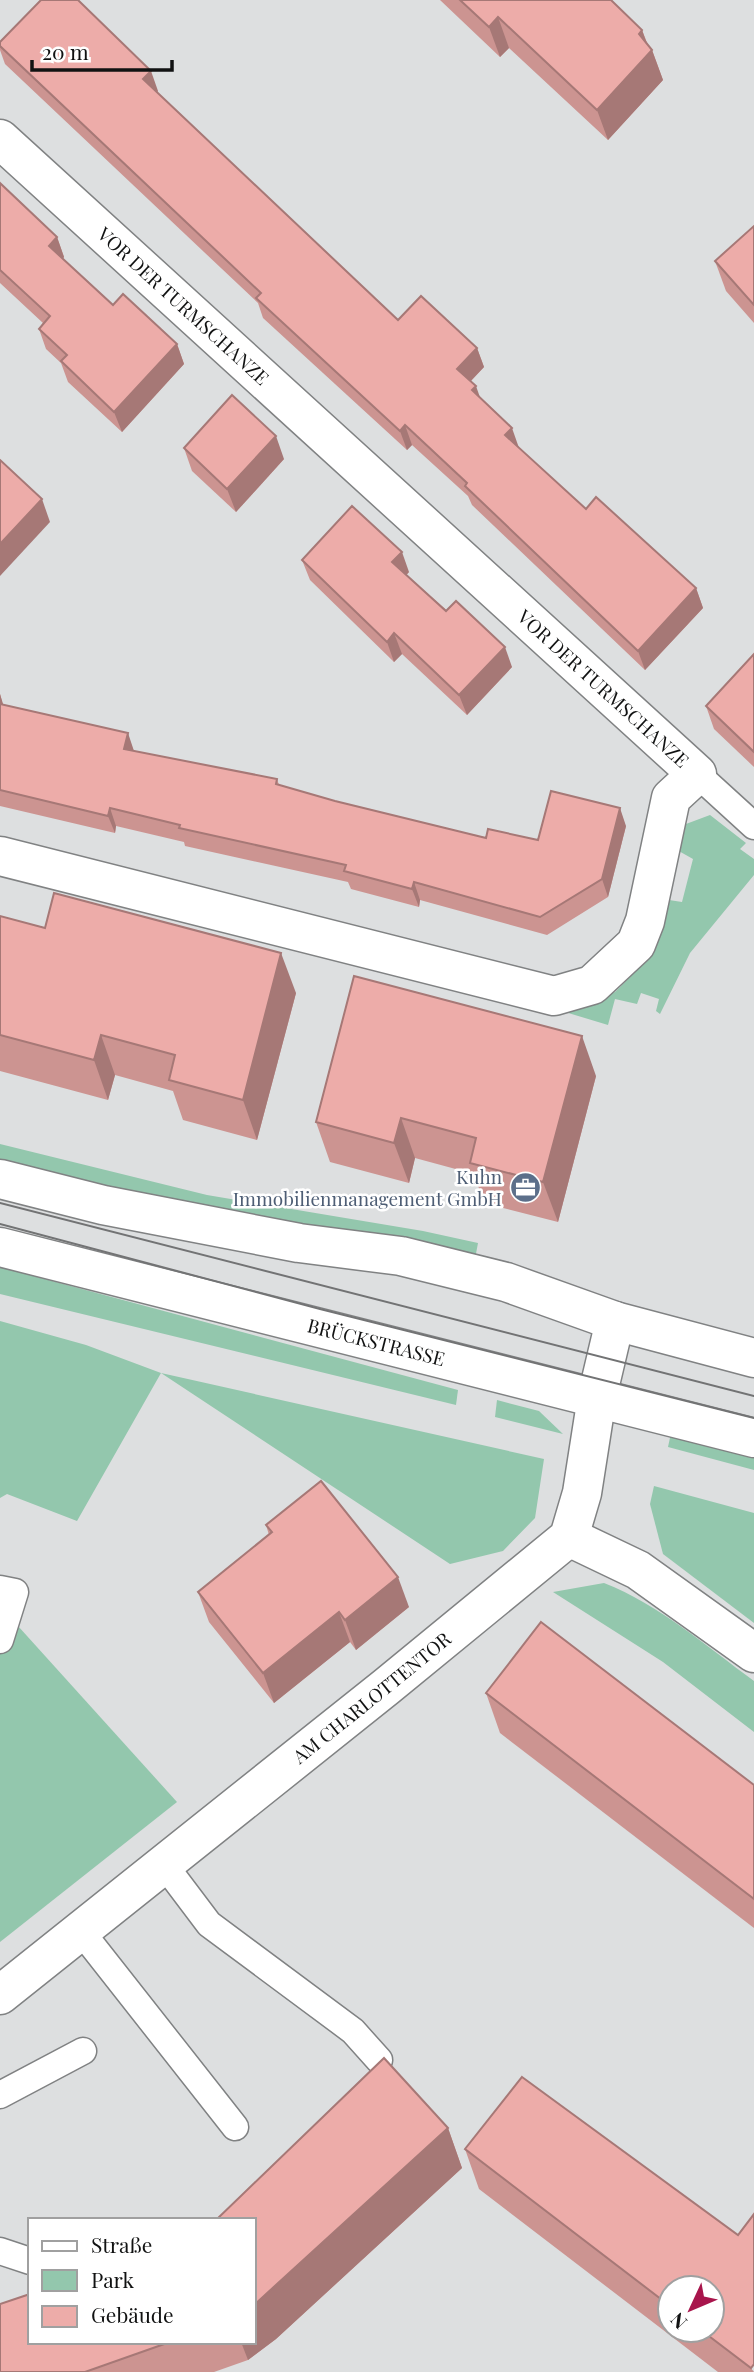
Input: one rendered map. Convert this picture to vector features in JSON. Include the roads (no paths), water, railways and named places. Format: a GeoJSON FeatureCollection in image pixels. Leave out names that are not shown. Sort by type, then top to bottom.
{"type":"FeatureCollection","features":[{"type":"Feature","properties":{"kind":"street","name":"VOR DER TURMSCHANZE"},"geometry":{"type":"LineString","coordinates":[[0,139],[697,774],[671,798],[645,920],[636,944],[592,985],[554,996],[0,856]]}},
{"type":"Feature","properties":{"kind":"street"},"geometry":{"type":"LineString","coordinates":[[0,1179],[116,1208],[299,1243],[401,1256],[506,1282],[615,1321],[754,1358]]}},
{"type":"Feature","properties":{"kind":"street","name":"BRÜCKSTRASSE"},"geometry":{"type":"LineString","coordinates":[[0,1247],[754,1438]]}},
{"type":"Feature","properties":{"kind":"street"},"geometry":{"type":"LineString","coordinates":[[615,1321],[597,1397],[582,1493],[569,1537],[638,1570],[754,1653]]}},
{"type":"Feature","properties":{"kind":"street","name":"AM CHARLOTTENTOR"},"geometry":{"type":"LineString","coordinates":[[0,1995],[397,1679],[569,1537]]}},
{"type":"Feature","properties":{"kind":"lane"},"geometry":{"type":"LineString","coordinates":[[697,774],[754,826]]}},
{"type":"Feature","properties":{"kind":"lane"},"geometry":{"type":"LineString","coordinates":[[0,1588],[15,1592],[0,1640]]}},
{"type":"Feature","properties":{"kind":"lane"},"geometry":{"type":"LineString","coordinates":[[163,1863],[209,1924],[354,2031],[379,2060]]}},
{"type":"Feature","properties":{"kind":"lane"},"geometry":{"type":"LineString","coordinates":[[80,1930],[235,2127]]}},
{"type":"Feature","properties":{"kind":"lane"},"geometry":{"type":"LineString","coordinates":[[0,2095],[83,2051]]}},
{"type":"Feature","properties":{"kind":"lane"},"geometry":{"type":"LineString","coordinates":[[0,2251],[28,2260]]}},
{"type":"Feature","properties":{"kind":"tram line"},"geometry":{"type":"LineString","coordinates":[[0,1203],[754,1396]]}},
{"type":"Feature","properties":{"kind":"tram line"},"geometry":{"type":"LineString","coordinates":[[0,1224],[320,1309],[754,1418]]}},
{"type":"Feature","properties":{"kind":"place","name":"Kuhn Immobilienmanagement GmbH"},"geometry":{"type":"Point","coordinates":[525,1188]}}]}
